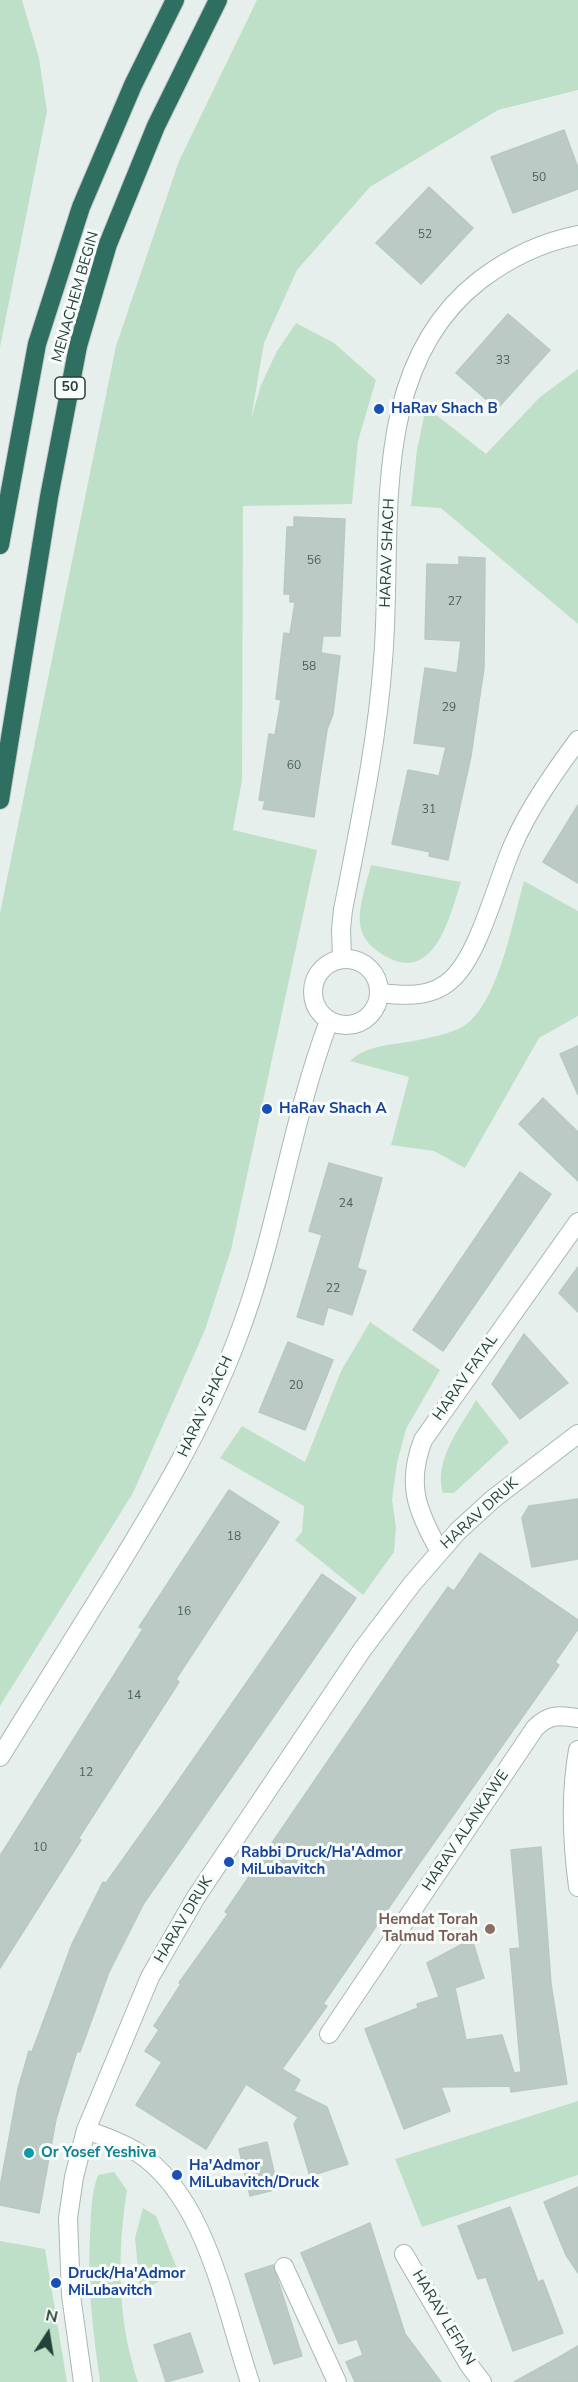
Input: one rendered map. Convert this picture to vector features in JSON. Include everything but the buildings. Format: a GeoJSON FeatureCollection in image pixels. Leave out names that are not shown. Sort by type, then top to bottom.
{"type":"FeatureCollection","features":[{"type":"Feature","properties":{"kind":"highway","name":"MENACHEM BEGIN"},"geometry":{"type":"LineString","coordinates":[[0,545],[37,344],[81,207],[133,85],[175,0]]}},
{"type":"Feature","properties":{"kind":"highway","name":"MENACHEM BEGIN"},"geometry":{"type":"LineString","coordinates":[[0,800],[49,497],[78,346],[117,223],[156,126],[218,0]]}},
{"type":"Feature","properties":{"kind":"street","name":"HARAV SHACH"},"geometry":{"type":"LineString","coordinates":[[342,958],[340,929],[380,697],[390,488],[398,416],[405,389],[428,336],[450,306],[473,285],[499,265],[530,250],[578,235]]}},
{"type":"Feature","properties":{"kind":"street"},"geometry":{"type":"LineString","coordinates":[[380,993],[408,996],[432,991],[445,985],[461,970],[477,937],[513,843],[555,771],[578,740]]}},
{"type":"Feature","properties":{"kind":"street"},"geometry":{"type":"LineString","coordinates":[[342,958],[354,959],[373,971],[380,993],[372,1014],[352,1025],[329,1021],[315,1005],[313,985],[323,967],[342,958]]}},
{"type":"Feature","properties":{"kind":"street","name":"HARAV SHACH"},"geometry":{"type":"LineString","coordinates":[[0,1757],[156,1505],[190,1444],[225,1371],[253,1293],[306,1086],[329,1021]]}},
{"type":"Feature","properties":{"kind":"street","name":"HARAV FATAL"},"geometry":{"type":"LineString","coordinates":[[440,1550],[417,1507],[414,1474],[416,1459],[423,1440],[578,1222]]}},
{"type":"Feature","properties":{"kind":"street","name":"HARAV DRUK"},"geometry":{"type":"LineString","coordinates":[[83,2382],[71,2295],[68,2218],[74,2177],[86,2130],[150,1977],[176,1930],[367,1643],[440,1550],[493,1499],[578,1434]]}},
{"type":"Feature","properties":{"kind":"street","name":"HARAV ALANKAWE"},"geometry":{"type":"LineString","coordinates":[[330,2034],[535,1728],[544,1718],[578,1718]]}},
{"type":"Feature","properties":{"kind":"street"},"geometry":{"type":"LineString","coordinates":[[578,1750],[576,1800],[578,1887]]}},
{"type":"Feature","properties":{"kind":"street"},"geometry":{"type":"LineString","coordinates":[[86,2130],[137,2152],[152,2164],[180,2199],[200,2235],[214,2268],[250,2382]]}},
{"type":"Feature","properties":{"kind":"street","name":"HARAV LEFIAN"},"geometry":{"type":"LineString","coordinates":[[404,2254],[469,2365],[482,2382]]}},
{"type":"Feature","properties":{"kind":"street"},"geometry":{"type":"LineString","coordinates":[[284,2266],[337,2382]]}},
{"type":"Feature","properties":{"kind":"green space"},"geometry":{"type":"Polygon","coordinates":[[[0,0],[22,0],[39,58],[47,111],[0,347],[0,0]]]}},
{"type":"Feature","properties":{"kind":"green space"},"geometry":{"type":"Polygon","coordinates":[[[257,0],[578,0],[578,90],[498,110],[370,187],[297,270],[264,343],[251,419],[261,385],[277,351],[296,323],[334,343],[376,380],[358,441],[352,504],[243,506],[242,780],[233,830],[317,850],[231,1250],[205,1330],[133,1493],[0,1706],[0,913],[116,346],[179,161],[257,0]]]}},
{"type":"Feature","properties":{"kind":"green space"},"geometry":{"type":"Polygon","coordinates":[[[578,369],[578,624],[441,508],[411,506],[417,450],[426,407],[486,454],[540,397],[578,369]]]}},
{"type":"Feature","properties":{"kind":"green space"},"geometry":{"type":"Polygon","coordinates":[[[371,865],[461,882],[452,912],[438,942],[428,954],[416,961],[402,963],[385,956],[372,947],[363,935],[360,910],[371,865]]]}},
{"type":"Feature","properties":{"kind":"green space"},"geometry":{"type":"Polygon","coordinates":[[[524,881],[578,911],[578,1016],[539,1038],[465,1168],[434,1151],[391,1145],[409,1077],[350,1061],[372,1049],[451,1032],[475,1017],[495,982],[524,881]]]}},
{"type":"Feature","properties":{"kind":"green space"},"geometry":{"type":"Polygon","coordinates":[[[370,1322],[440,1370],[406,1429],[397,1463],[392,1500],[396,1527],[394,1552],[363,1595],[295,1540],[302,1532],[304,1506],[220,1458],[242,1426],[305,1462],[341,1371],[370,1322]]]}},
{"type":"Feature","properties":{"kind":"green space"},"geometry":{"type":"Polygon","coordinates":[[[476,1400],[509,1442],[454,1493],[443,1493],[441,1481],[445,1457],[456,1433],[476,1400]]]}},
{"type":"Feature","properties":{"kind":"green space"},"geometry":{"type":"Polygon","coordinates":[[[578,2101],[578,2175],[422,2227],[395,2159],[578,2101]]]}},
{"type":"Feature","properties":{"kind":"green space"},"geometry":{"type":"Polygon","coordinates":[[[114,2172],[127,2190],[122,2239],[121,2287],[126,2335],[138,2382],[100,2382],[95,2345],[89,2271],[92,2204],[98,2175],[114,2172]]]}},
{"type":"Feature","properties":{"kind":"green space"},"geometry":{"type":"Polygon","coordinates":[[[143,2208],[156,2216],[178,2271],[140,2292],[135,2238],[143,2208]]]}},
{"type":"Feature","properties":{"kind":"green space"},"geometry":{"type":"Polygon","coordinates":[[[0,2241],[45,2249],[67,2382],[0,2382],[0,2241]]]}},
{"type":"Feature","properties":{"kind":"place","name":"HaRav Shach B"},"geometry":{"type":"Point","coordinates":[379,409]}},
{"type":"Feature","properties":{"kind":"place","name":"HaRav Shach A"},"geometry":{"type":"Point","coordinates":[267,1109]}},
{"type":"Feature","properties":{"kind":"place","name":"Rabbi Druck/Ha'Admor MiLubavitch"},"geometry":{"type":"Point","coordinates":[229,1862]}},
{"type":"Feature","properties":{"kind":"place","name":"Hemdat Torah Talmud Torah"},"geometry":{"type":"Point","coordinates":[490,1929]}},
{"type":"Feature","properties":{"kind":"place","name":"Or Yosef Yeshiva"},"geometry":{"type":"Point","coordinates":[29,2153]}},
{"type":"Feature","properties":{"kind":"place","name":"Ha'Admor MiLubavitch/Druck"},"geometry":{"type":"Point","coordinates":[177,2175]}},
{"type":"Feature","properties":{"kind":"place","name":"Druck/Ha'Admor MiLubavitch"},"geometry":{"type":"Point","coordinates":[56,2283]}}]}
